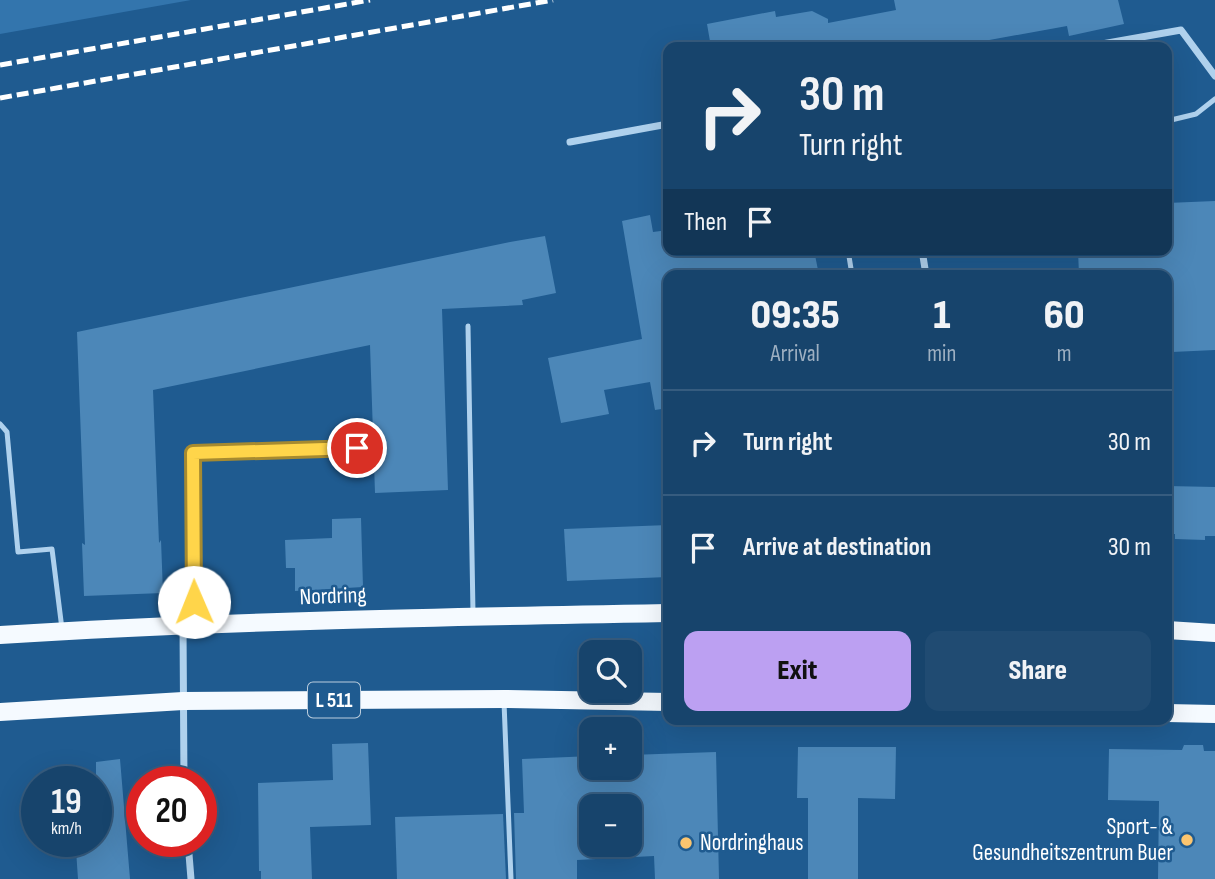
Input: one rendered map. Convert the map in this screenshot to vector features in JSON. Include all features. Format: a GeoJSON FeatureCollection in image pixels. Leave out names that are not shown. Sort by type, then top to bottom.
{"type":"FeatureCollection","features":[{"type":"Feature","properties":{"kind":"main road","name":"Nordring"},"geometry":{"type":"LineString","coordinates":[[0,635],[183,625],[663,613]]}},
{"type":"Feature","properties":{"kind":"main road"},"geometry":{"type":"LineString","coordinates":[[1172,631],[1215,633]]}},
{"type":"Feature","properties":{"kind":"main road","name":"L 511"},"geometry":{"type":"LineString","coordinates":[[0,712],[183,701],[504,699],[663,702]]}},
{"type":"Feature","properties":{"kind":"main road"},"geometry":{"type":"LineString","coordinates":[[1172,713],[1215,714]]}},
{"type":"Feature","properties":{"kind":"street"},"geometry":{"type":"LineString","coordinates":[[1113,42],[1181,30],[1215,76]]}},
{"type":"Feature","properties":{"kind":"street"},"geometry":{"type":"LineString","coordinates":[[570,142],[663,125]]}},
{"type":"Feature","properties":{"kind":"street"},"geometry":{"type":"LineString","coordinates":[[183,625],[184,766]]}},
{"type":"Feature","properties":{"kind":"street"},"geometry":{"type":"LineString","coordinates":[[189,857],[191,879]]}},
{"type":"Feature","properties":{"kind":"lane"},"geometry":{"type":"LineString","coordinates":[[1172,120],[1196,114],[1215,99]]}},
{"type":"Feature","properties":{"kind":"lane"},"geometry":{"type":"LineString","coordinates":[[468,326],[473,617]]}},
{"type":"Feature","properties":{"kind":"lane"},"geometry":{"type":"LineString","coordinates":[[0,424],[8,432],[18,552],[52,549],[62,632]]}},
{"type":"Feature","properties":{"kind":"lane"},"geometry":{"type":"LineString","coordinates":[[183,625],[194,602],[193,453],[357,448]]}},
{"type":"Feature","properties":{"kind":"lane"},"geometry":{"type":"LineString","coordinates":[[504,699],[511,879]]}},
{"type":"Feature","properties":{"kind":"shaded area"},"geometry":{"type":"Polygon","coordinates":[[[0,0],[191,0],[0,34],[0,0]]]}},
{"type":"Feature","properties":{"kind":"building"},"geometry":{"type":"Polygon","coordinates":[[[894,0],[1118,0],[1124,24],[1069,36],[1067,26],[979,42],[710,42],[707,24],[775,11],[776,17],[812,11],[828,19],[828,23],[896,10],[894,0]]]}},
{"type":"Feature","properties":{"kind":"building"},"geometry":{"type":"Polygon","coordinates":[[[1215,201],[1215,350],[1172,352],[1172,270],[1079,270],[1078,256],[1172,256],[1172,203],[1215,201]]]}},
{"type":"Feature","properties":{"kind":"building"},"geometry":{"type":"Polygon","coordinates":[[[650,215],[653,232],[663,231],[663,256],[815,256],[818,270],[663,270],[663,409],[655,410],[650,382],[604,390],[609,414],[561,423],[548,358],[642,339],[622,221],[650,215]]]}},
{"type":"Feature","properties":{"kind":"building"},"geometry":{"type":"Polygon","coordinates":[[[545,236],[556,293],[522,300],[523,305],[442,309],[448,490],[375,493],[370,345],[153,390],[163,593],[84,596],[82,543],[85,545],[77,332],[545,236]]]}},
{"type":"Feature","properties":{"kind":"building"},"geometry":{"type":"Polygon","coordinates":[[[1172,486],[1215,487],[1215,536],[1205,536],[1205,540],[1175,539],[1175,534],[1172,534],[1172,486]]]}},
{"type":"Feature","properties":{"kind":"building"},"geometry":{"type":"Polygon","coordinates":[[[361,518],[363,587],[295,591],[295,568],[286,568],[285,540],[332,538],[332,519],[361,518]]]}},
{"type":"Feature","properties":{"kind":"building"},"geometry":{"type":"Polygon","coordinates":[[[663,525],[663,577],[567,581],[564,529],[663,525]]]}},
{"type":"Feature","properties":{"kind":"building"},"geometry":{"type":"Polygon","coordinates":[[[368,743],[371,825],[310,827],[312,879],[261,879],[258,783],[333,780],[332,744],[368,743]]]}},
{"type":"Feature","properties":{"kind":"building","name":"Sport- & Gesundheitszentrum Buer"},"geometry":{"type":"Polygon","coordinates":[[[1184,745],[1203,745],[1204,751],[1215,751],[1215,879],[1158,879],[1159,801],[1108,800],[1109,749],[1182,750],[1184,745]]]}},
{"type":"Feature","properties":{"kind":"building"},"geometry":{"type":"Polygon","coordinates":[[[798,747],[896,747],[895,799],[858,798],[858,879],[808,879],[808,798],[797,798],[798,747]]]}},
{"type":"Feature","properties":{"kind":"building"},"geometry":{"type":"Polygon","coordinates":[[[716,752],[719,879],[655,879],[654,856],[642,857],[642,794],[579,794],[579,857],[635,857],[577,860],[577,879],[516,879],[514,813],[524,813],[522,759],[579,757],[579,780],[642,780],[642,755],[716,752]]]}},
{"type":"Feature","properties":{"kind":"building"},"geometry":{"type":"Polygon","coordinates":[[[120,759],[126,857],[128,857],[130,879],[78,879],[76,857],[112,857],[112,766],[96,766],[96,762],[120,759]]]}},
{"type":"Feature","properties":{"kind":"building"},"geometry":{"type":"Polygon","coordinates":[[[503,814],[506,879],[397,879],[395,817],[503,814]]]}},
{"type":"Feature","properties":{"kind":"railway"},"geometry":{"type":"LineString","coordinates":[[0,65],[370,0]]}},
{"type":"Feature","properties":{"kind":"railway"},"geometry":{"type":"LineString","coordinates":[[0,98],[553,0]]}},
{"type":"Feature","properties":{"kind":"place","name":"Sport- & Gesundheitszentrum Buer"},"geometry":{"type":"Point","coordinates":[1187,840]}},
{"type":"Feature","properties":{"kind":"place","name":"Nordringhaus"},"geometry":{"type":"Point","coordinates":[686,843]}},
{"type":"Feature","properties":{"kind":"route"},"geometry":{"type":"LineString","coordinates":[[194,602],[193,453],[357,448]]}}]}
